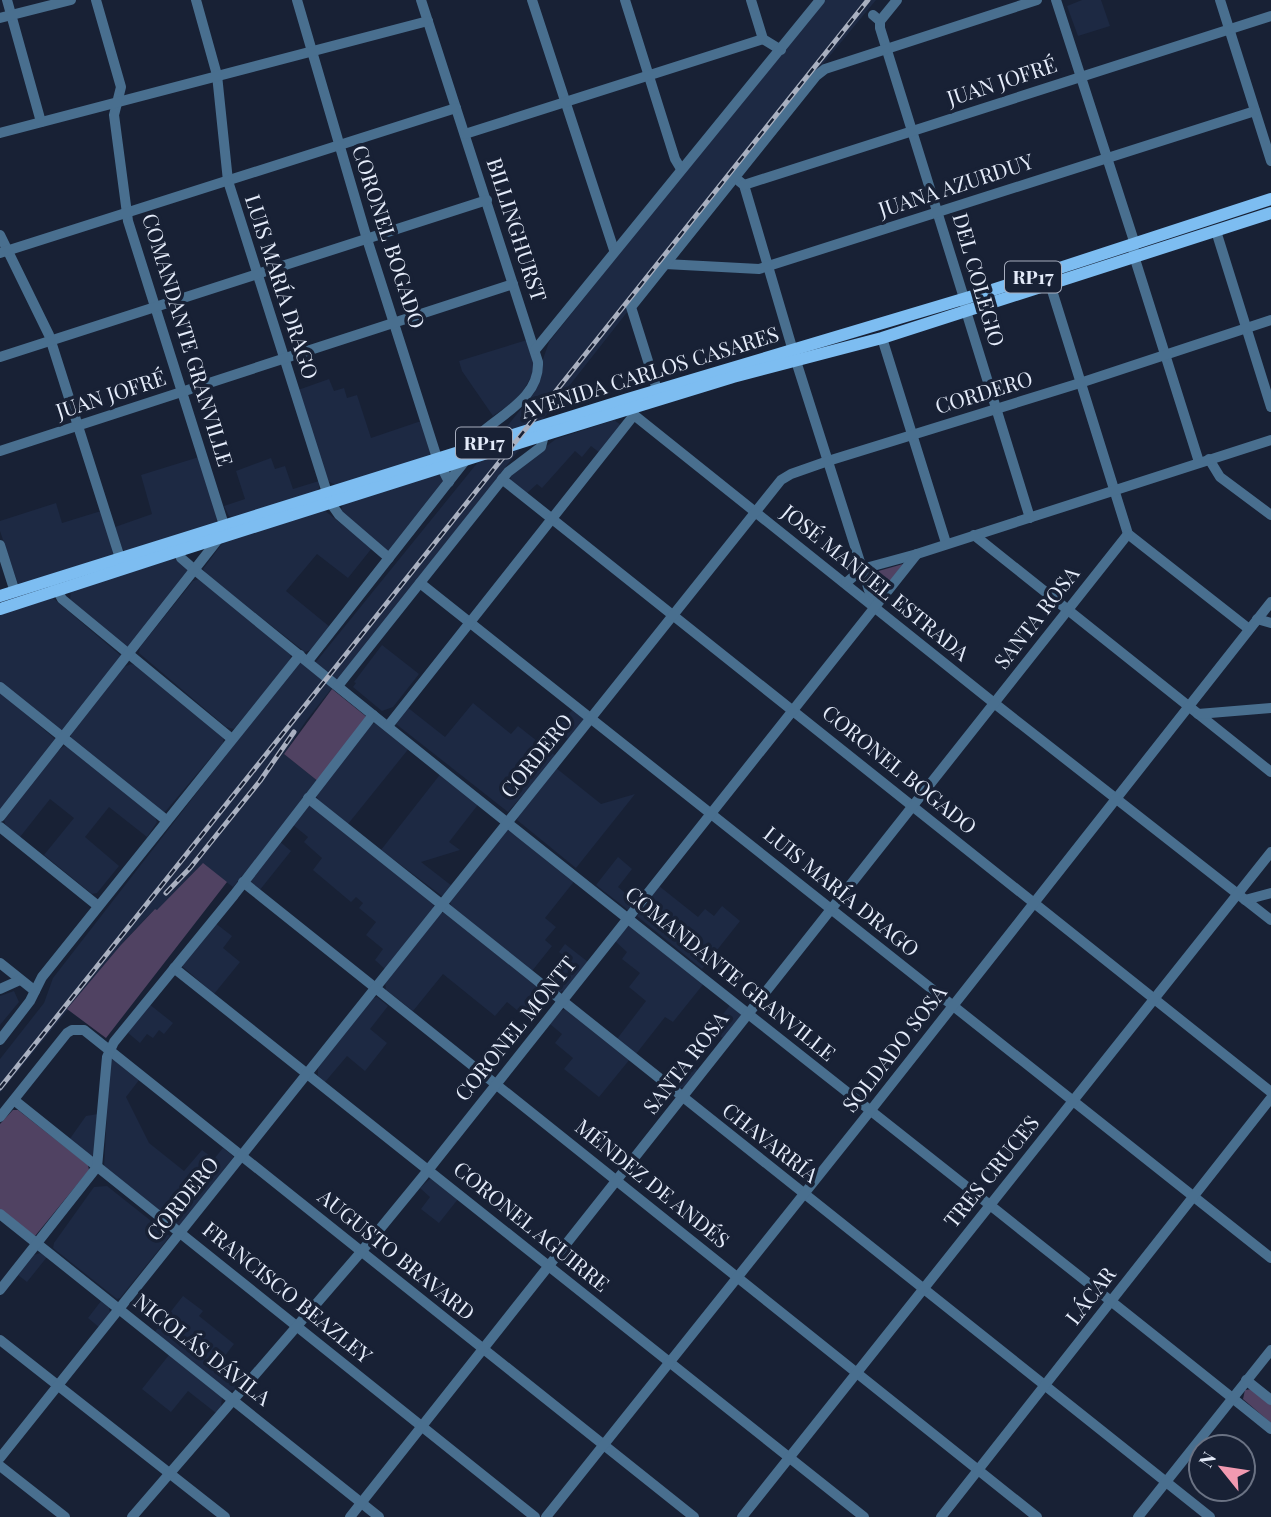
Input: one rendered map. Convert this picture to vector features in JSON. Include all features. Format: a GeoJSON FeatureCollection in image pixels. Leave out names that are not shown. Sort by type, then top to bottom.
{"type":"FeatureCollection","features":[{"type":"Feature","properties":{"kind":"main road","name":"AVENIDA CARLOS CASARES"},"geometry":{"type":"LineString","coordinates":[[794,356],[882,338],[965,305],[1050,284],[1271,199]]}},
{"type":"Feature","properties":{"kind":"main road","name":"AVENIDA CARLOS CASARES"},"geometry":{"type":"LineString","coordinates":[[466,455],[544,435],[631,407],[658,395],[965,305],[1134,250],[1216,231],[1271,213]]}},
{"type":"Feature","properties":{"kind":"main road","name":"AVENIDA CARLOS CASARES"},"geometry":{"type":"LineString","coordinates":[[0,596],[54,585],[440,463],[631,407]]}},
{"type":"Feature","properties":{"kind":"main road","name":"AVENIDA CARLOS CASARES"},"geometry":{"type":"LineString","coordinates":[[0,610],[120,558],[176,546]]}},
{"type":"Feature","properties":{"kind":"street"},"geometry":{"type":"LineString","coordinates":[[7,0],[5,16],[41,122]]}},
{"type":"Feature","properties":{"kind":"street"},"geometry":{"type":"LineString","coordinates":[[5,16],[71,0]]}},
{"type":"Feature","properties":{"kind":"street","name":"COMANDANTE GRANVILLE"},"geometry":{"type":"LineString","coordinates":[[96,0],[121,88],[114,115],[127,214],[183,392],[222,531]]}},
{"type":"Feature","properties":{"kind":"street","name":"LUIS MARÍA DRAGO"},"geometry":{"type":"LineString","coordinates":[[196,0],[217,75],[228,181],[328,498],[338,515],[389,558]]}},
{"type":"Feature","properties":{"kind":"street","name":"CORONEL BOGADO"},"geometry":{"type":"LineString","coordinates":[[297,0],[367,239],[440,463],[449,482]]}},
{"type":"Feature","properties":{"kind":"street","name":"BILLINGHURST"},"geometry":{"type":"LineString","coordinates":[[0,1040],[30,1001],[42,977],[166,820],[232,739],[389,558],[449,482],[476,438],[529,392],[538,369],[535,350],[421,0]]}},
{"type":"Feature","properties":{"kind":"street"},"geometry":{"type":"LineString","coordinates":[[532,0],[614,250]]}},
{"type":"Feature","properties":{"kind":"street"},"geometry":{"type":"LineString","coordinates":[[625,0],[675,159],[681,169]]}},
{"type":"Feature","properties":{"kind":"street"},"geometry":{"type":"LineString","coordinates":[[751,0],[763,39],[781,50]]}},
{"type":"Feature","properties":{"kind":"street"},"geometry":{"type":"LineString","coordinates":[[535,350],[820,0]]}},
{"type":"Feature","properties":{"kind":"street","name":"DEL COLEGIO"},"geometry":{"type":"LineString","coordinates":[[897,0],[877,18],[1030,518]]}},
{"type":"Feature","properties":{"kind":"street"},"geometry":{"type":"LineString","coordinates":[[658,395],[631,307],[665,264],[740,181],[811,82],[825,69],[1037,0]]}},
{"type":"Feature","properties":{"kind":"street"},"geometry":{"type":"LineString","coordinates":[[1056,0],[1108,159],[1164,355],[1199,462]]}},
{"type":"Feature","properties":{"kind":"street"},"geometry":{"type":"LineString","coordinates":[[1220,0],[1271,161]]}},
{"type":"Feature","properties":{"kind":"street","name":"JUAN JOFRÉ"},"geometry":{"type":"LineString","coordinates":[[740,181],[912,131],[1271,16]]}},
{"type":"Feature","properties":{"kind":"street"},"geometry":{"type":"LineString","coordinates":[[0,133],[428,21]]}},
{"type":"Feature","properties":{"kind":"street"},"geometry":{"type":"LineString","coordinates":[[465,134],[763,39]]}},
{"type":"Feature","properties":{"kind":"street"},"geometry":{"type":"LineString","coordinates":[[4,252],[456,108]]}},
{"type":"Feature","properties":{"kind":"street","name":"JUANA AZURDUY"},"geometry":{"type":"LineString","coordinates":[[665,264],[753,270],[767,267],[1255,111]]}},
{"type":"Feature","properties":{"kind":"street"},"geometry":{"type":"LineString","coordinates":[[740,181],[875,607]]}},
{"type":"Feature","properties":{"kind":"street"},"geometry":{"type":"LineString","coordinates":[[0,357],[487,200]]}},
{"type":"Feature","properties":{"kind":"street"},"geometry":{"type":"LineString","coordinates":[[1216,231],[1271,407]]}},
{"type":"Feature","properties":{"kind":"street"},"geometry":{"type":"LineString","coordinates":[[0,235],[4,252],[51,341],[120,558]]}},
{"type":"Feature","properties":{"kind":"street","name":"JUAN JOFRÉ"},"geometry":{"type":"LineString","coordinates":[[0,451],[513,284]]}},
{"type":"Feature","properties":{"kind":"street"},"geometry":{"type":"LineString","coordinates":[[1050,284],[1129,534],[1249,629]]}},
{"type":"Feature","properties":{"kind":"street","name":"CORDERO"},"geometry":{"type":"LineString","coordinates":[[0,1458],[786,476],[1271,320]]}},
{"type":"Feature","properties":{"kind":"street"},"geometry":{"type":"LineString","coordinates":[[882,338],[946,543]]}},
{"type":"Feature","properties":{"kind":"street"},"geometry":{"type":"LineString","coordinates":[[388,726],[551,519],[631,407]]}},
{"type":"Feature","properties":{"kind":"street","name":"JOSÉ MANUEL ESTRADA"},"geometry":{"type":"LineString","coordinates":[[631,407],[755,512],[1271,920]]}},
{"type":"Feature","properties":{"kind":"street"},"geometry":{"type":"LineString","coordinates":[[338,686],[502,479],[541,447],[544,435]]}},
{"type":"Feature","properties":{"kind":"street"},"geometry":{"type":"LineString","coordinates":[[846,583],[862,569],[917,554],[1271,440]]}},
{"type":"Feature","properties":{"kind":"street"},"geometry":{"type":"LineString","coordinates":[[1209,458],[1220,477],[1271,514]]}},
{"type":"Feature","properties":{"kind":"street","name":"CORONEL BOGADO"},"geometry":{"type":"LineString","coordinates":[[502,479],[1271,1092]]}},
{"type":"Feature","properties":{"kind":"street"},"geometry":{"type":"LineString","coordinates":[[0,817],[195,571],[222,531]]}},
{"type":"Feature","properties":{"kind":"street","name":"SANTA ROSA"},"geometry":{"type":"LineString","coordinates":[[350,1517],[1129,534]]}},
{"type":"Feature","properties":{"kind":"street"},"geometry":{"type":"LineString","coordinates":[[974,535],[1271,772]]}},
{"type":"Feature","properties":{"kind":"street"},"geometry":{"type":"LineString","coordinates":[[0,545],[15,592]]}},
{"type":"Feature","properties":{"kind":"street","name":"COMANDANTE GRANVILLE"},"geometry":{"type":"LineString","coordinates":[[176,546],[181,558],[195,571],[373,715],[1271,1429]]}},
{"type":"Feature","properties":{"kind":"street","name":"CORONEL MONTT"},"geometry":{"type":"LineString","coordinates":[[132,1517],[361,1252],[429,1169],[917,554]]}},
{"type":"Feature","properties":{"kind":"street","name":"LUIS MARÍA DRAGO"},"geometry":{"type":"LineString","coordinates":[[420,583],[1271,1258]]}},
{"type":"Feature","properties":{"kind":"street"},"geometry":{"type":"LineString","coordinates":[[54,585],[62,600],[232,739]]}},
{"type":"Feature","properties":{"kind":"street","name":"SOLDADO SOSA"},"geometry":{"type":"LineString","coordinates":[[546,1517],[1271,602]]}},
{"type":"Feature","properties":{"kind":"street"},"geometry":{"type":"LineString","coordinates":[[1257,619],[1271,623]]}},
{"type":"Feature","properties":{"kind":"street"},"geometry":{"type":"LineString","coordinates":[[0,687],[166,820]]}},
{"type":"Feature","properties":{"kind":"street"},"geometry":{"type":"LineString","coordinates":[[1198,714],[1271,708]]}},
{"type":"Feature","properties":{"kind":"street"},"geometry":{"type":"LineString","coordinates":[[0,1290],[97,1167],[109,1050],[373,715]]}},
{"type":"Feature","properties":{"kind":"street","name":"CHAVARRÍA"},"geometry":{"type":"LineString","coordinates":[[308,799],[1210,1517]]}},
{"type":"Feature","properties":{"kind":"street"},"geometry":{"type":"LineString","coordinates":[[0,827],[98,906]]}},
{"type":"Feature","properties":{"kind":"street","name":"TRES CRUCES"},"geometry":{"type":"LineString","coordinates":[[743,1517],[1154,999],[1241,897],[1271,852]]}},
{"type":"Feature","properties":{"kind":"street","name":"MÉNDEZ DE ANDÉS"},"geometry":{"type":"LineString","coordinates":[[243,882],[1037,1517]]}},
{"type":"Feature","properties":{"kind":"street"},"geometry":{"type":"LineString","coordinates":[[1241,897],[1271,893]]}},
{"type":"Feature","properties":{"kind":"street"},"geometry":{"type":"LineString","coordinates":[[0,963],[35,991]]}},
{"type":"Feature","properties":{"kind":"street","name":"CORONEL AGUIRRE"},"geometry":{"type":"LineString","coordinates":[[174,968],[863,1517]]}},
{"type":"Feature","properties":{"kind":"street"},"geometry":{"type":"LineString","coordinates":[[0,989],[20,980]]}},
{"type":"Feature","properties":{"kind":"street","name":"AUGUSTO BRAVARD"},"geometry":{"type":"LineString","coordinates":[[14,1100],[72,1030],[84,1030],[694,1517]]}},
{"type":"Feature","properties":{"kind":"street","name":"LÁCAR"},"geometry":{"type":"LineString","coordinates":[[941,1517],[1271,1098]]}},
{"type":"Feature","properties":{"kind":"street"},"geometry":{"type":"LineString","coordinates":[[0,1117],[14,1100]]}},
{"type":"Feature","properties":{"kind":"street","name":"FRANCISCO BEAZLEY"},"geometry":{"type":"LineString","coordinates":[[14,1100],[535,1517]]}},
{"type":"Feature","properties":{"kind":"street","name":"NICOLÁS DÁVILA"},"geometry":{"type":"LineString","coordinates":[[0,1214],[379,1517]]}},
{"type":"Feature","properties":{"kind":"street"},"geometry":{"type":"LineString","coordinates":[[0,1340],[225,1517]]}},
{"type":"Feature","properties":{"kind":"street"},"geometry":{"type":"LineString","coordinates":[[1138,1517],[1271,1350]]}},
{"type":"Feature","properties":{"kind":"street"},"geometry":{"type":"LineString","coordinates":[[1246,1380],[1271,1400]]}},
{"type":"Feature","properties":{"kind":"street"},"geometry":{"type":"LineString","coordinates":[[0,1466],[65,1517]]}},
{"type":"Feature","properties":{"kind":"shaded area"},"geometry":{"type":"Polygon","coordinates":[[[820,0],[876,0],[808,82],[306,721],[284,754],[319,782],[233,887],[202,864],[157,911],[155,909],[120,946],[0,1093],[0,1059],[44,1003],[53,978],[299,661],[311,668],[534,393],[541,378],[543,359],[549,342],[820,0]]]}},
{"type":"Feature","properties":{"kind":"shaded area"},"geometry":{"type":"Polygon","coordinates":[[[1082,0],[1101,0],[1110,26],[1078,36],[1067,6],[1082,0]]]}},
{"type":"Feature","properties":{"kind":"shaded area"},"geometry":{"type":"Polygon","coordinates":[[[527,340],[535,370],[519,398],[493,416],[462,371],[459,361],[527,340]]]}},
{"type":"Feature","properties":{"kind":"shaded area"},"geometry":{"type":"Polygon","coordinates":[[[329,379],[334,391],[344,388],[347,398],[357,395],[371,438],[421,421],[431,451],[428,458],[335,485],[328,481],[298,390],[329,379]]]}},
{"type":"Feature","properties":{"kind":"shaded area"},"geometry":{"type":"Polygon","coordinates":[[[614,420],[621,425],[600,453],[591,446],[582,457],[575,451],[542,488],[537,484],[527,493],[511,481],[510,475],[516,469],[556,439],[614,420]]]}},
{"type":"Feature","properties":{"kind":"shaded area"},"geometry":{"type":"Polygon","coordinates":[[[199,457],[218,519],[216,522],[123,550],[115,527],[152,514],[141,475],[199,457]]]}},
{"type":"Feature","properties":{"kind":"shaded area"},"geometry":{"type":"Polygon","coordinates":[[[271,458],[275,469],[285,466],[293,489],[319,481],[319,488],[316,492],[229,516],[224,506],[245,499],[236,471],[271,458]]]}},
{"type":"Feature","properties":{"kind":"shaded area"},"geometry":{"type":"Polygon","coordinates":[[[441,475],[443,483],[388,551],[341,511],[343,503],[441,475]]]}},
{"type":"Feature","properties":{"kind":"shaded area"},"geometry":{"type":"Polygon","coordinates":[[[56,503],[62,523],[101,511],[115,552],[113,555],[18,584],[0,531],[0,521],[56,503]]]}},
{"type":"Feature","properties":{"kind":"shaded area"},"geometry":{"type":"Polygon","coordinates":[[[324,510],[372,548],[348,578],[317,554],[286,591],[330,627],[311,650],[305,652],[207,575],[203,569],[224,541],[324,510]]]}},
{"type":"Feature","properties":{"kind":"shaded area"},"geometry":{"type":"Polygon","coordinates":[[[172,559],[178,560],[190,571],[128,647],[70,600],[71,591],[172,559]]]}},
{"type":"Feature","properties":{"kind":"shaded area"},"geometry":{"type":"Polygon","coordinates":[[[903,564],[877,599],[868,574],[903,564]]]}},
{"type":"Feature","properties":{"kind":"shaded area"},"geometry":{"type":"Polygon","coordinates":[[[199,579],[291,653],[290,661],[234,729],[226,727],[139,653],[140,647],[193,581],[199,579]]]}},
{"type":"Feature","properties":{"kind":"shaded area"},"geometry":{"type":"Polygon","coordinates":[[[53,598],[121,656],[63,731],[0,682],[0,613],[53,598]]]}},
{"type":"Feature","properties":{"kind":"shaded area"},"geometry":{"type":"Polygon","coordinates":[[[382,645],[419,674],[393,707],[382,711],[353,687],[382,645]]]}},
{"type":"Feature","properties":{"kind":"shaded area"},"geometry":{"type":"Polygon","coordinates":[[[131,664],[224,736],[223,743],[165,812],[71,739],[71,734],[124,667],[131,664]]]}},
{"type":"Feature","properties":{"kind":"shaded area"},"geometry":{"type":"Polygon","coordinates":[[[332,689],[368,718],[319,782],[284,754],[332,689]]]}},
{"type":"Feature","properties":{"kind":"shaded area"},"geometry":{"type":"Polygon","coordinates":[[[0,692],[55,739],[53,745],[0,809],[0,692]]]}},
{"type":"Feature","properties":{"kind":"shaded area"},"geometry":{"type":"Polygon","coordinates":[[[473,703],[511,734],[518,726],[556,756],[508,812],[396,724],[407,707],[445,737],[473,703]]]}},
{"type":"Feature","properties":{"kind":"shaded area"},"geometry":{"type":"Polygon","coordinates":[[[573,709],[584,719],[569,740],[556,730],[573,709]]]}},
{"type":"Feature","properties":{"kind":"shaded area"},"geometry":{"type":"Polygon","coordinates":[[[377,722],[410,747],[348,824],[318,800],[316,795],[370,725],[377,722]]]}},
{"type":"Feature","properties":{"kind":"shaded area"},"geometry":{"type":"Polygon","coordinates":[[[64,746],[155,817],[157,822],[147,837],[109,807],[85,837],[119,866],[97,893],[92,894],[44,855],[74,818],[50,799],[20,837],[6,827],[4,820],[64,746]]]}},
{"type":"Feature","properties":{"kind":"shaded area"},"geometry":{"type":"Polygon","coordinates":[[[556,768],[601,804],[635,794],[576,868],[517,820],[556,768]]]}},
{"type":"Feature","properties":{"kind":"shaded area"},"geometry":{"type":"Polygon","coordinates":[[[442,772],[480,802],[449,842],[460,850],[421,862],[452,886],[442,896],[381,850],[442,772]]]}},
{"type":"Feature","properties":{"kind":"shaded area"},"geometry":{"type":"Polygon","coordinates":[[[307,806],[311,806],[434,904],[433,909],[385,969],[375,960],[383,949],[366,935],[376,922],[359,908],[363,903],[356,897],[351,902],[313,870],[322,858],[304,842],[308,837],[292,824],[307,806]]]}},
{"type":"Feature","properties":{"kind":"shaded area"},"geometry":{"type":"Polygon","coordinates":[[[507,829],[576,879],[545,918],[556,927],[545,940],[552,946],[532,971],[452,907],[450,902],[507,829]]]}},
{"type":"Feature","properties":{"kind":"shaded area"},"geometry":{"type":"Polygon","coordinates":[[[278,840],[291,851],[259,891],[249,880],[278,840]]]}},
{"type":"Feature","properties":{"kind":"shaded area"},"geometry":{"type":"Polygon","coordinates":[[[618,857],[632,869],[618,887],[636,902],[628,910],[596,885],[618,857]]]}},
{"type":"Feature","properties":{"kind":"shaded area"},"geometry":{"type":"Polygon","coordinates":[[[203,863],[227,882],[106,1038],[67,1009],[120,946],[203,863]]]}},
{"type":"Feature","properties":{"kind":"shaded area"},"geometry":{"type":"Polygon","coordinates":[[[659,886],[698,917],[705,909],[714,916],[722,906],[740,921],[702,969],[637,916],[659,886]]]}},
{"type":"Feature","properties":{"kind":"shaded area"},"geometry":{"type":"Polygon","coordinates":[[[441,913],[544,991],[524,1016],[507,1002],[495,1016],[443,974],[413,1011],[386,990],[385,982],[441,913]]]}},
{"type":"Feature","properties":{"kind":"shaded area"},"geometry":{"type":"Polygon","coordinates":[[[215,923],[232,936],[223,948],[240,962],[214,994],[183,967],[183,964],[215,923]]]}},
{"type":"Feature","properties":{"kind":"shaded area"},"geometry":{"type":"Polygon","coordinates":[[[630,924],[705,982],[673,1022],[665,1017],[636,1054],[617,1039],[646,1001],[629,987],[640,973],[622,959],[627,952],[615,941],[630,924]]]}},
{"type":"Feature","properties":{"kind":"shaded area"},"geometry":{"type":"Polygon","coordinates":[[[565,944],[588,962],[564,991],[560,992],[550,986],[570,961],[559,952],[565,944]]]}},
{"type":"Feature","properties":{"kind":"shaded area"},"geometry":{"type":"Polygon","coordinates":[[[14,991],[19,1002],[0,1025],[0,996],[14,991]]]}},
{"type":"Feature","properties":{"kind":"shaded area"},"geometry":{"type":"Polygon","coordinates":[[[377,997],[388,1006],[370,1029],[387,1043],[365,1071],[347,1056],[325,1082],[318,1076],[318,1067],[373,998],[377,997]]]}},
{"type":"Feature","properties":{"kind":"shaded area"},"geometry":{"type":"Polygon","coordinates":[[[149,1004],[173,1023],[164,1034],[159,1030],[153,1038],[147,1034],[140,1043],[127,1032],[149,1004]]]}},
{"type":"Feature","properties":{"kind":"shaded area"},"geometry":{"type":"Polygon","coordinates":[[[731,1004],[742,1015],[724,1039],[711,1029],[731,1004]]]}},
{"type":"Feature","properties":{"kind":"shaded area"},"geometry":{"type":"Polygon","coordinates":[[[566,1009],[630,1059],[599,1097],[564,1069],[573,1058],[555,1043],[562,1034],[550,1024],[560,1011],[566,1009]]]}},
{"type":"Feature","properties":{"kind":"shaded area"},"geometry":{"type":"Polygon","coordinates":[[[113,1059],[139,1080],[126,1097],[149,1143],[184,1171],[202,1150],[214,1159],[223,1148],[233,1156],[179,1227],[104,1166],[110,1061],[113,1059]]]}},
{"type":"Feature","properties":{"kind":"shaded area"},"geometry":{"type":"Polygon","coordinates":[[[686,1062],[699,1071],[687,1086],[680,1088],[670,1082],[686,1062]]]}},
{"type":"Feature","properties":{"kind":"shaded area"},"geometry":{"type":"Polygon","coordinates":[[[13,1110],[18,1110],[88,1165],[89,1170],[35,1236],[0,1209],[0,1124],[13,1110]]]}},
{"type":"Feature","properties":{"kind":"shaded area"},"geometry":{"type":"Polygon","coordinates":[[[98,1114],[95,1153],[91,1157],[69,1140],[86,1116],[98,1114]]]}},
{"type":"Feature","properties":{"kind":"shaded area"},"geometry":{"type":"Polygon","coordinates":[[[431,1178],[458,1199],[439,1223],[421,1209],[430,1197],[420,1188],[431,1178]]]}},
{"type":"Feature","properties":{"kind":"shaded area"},"geometry":{"type":"Polygon","coordinates":[[[107,1186],[170,1236],[117,1299],[53,1248],[94,1187],[107,1186]]]}},
{"type":"Feature","properties":{"kind":"shaded area"},"geometry":{"type":"Polygon","coordinates":[[[40,1253],[47,1257],[27,1282],[18,1275],[34,1255],[40,1253]]]}},
{"type":"Feature","properties":{"kind":"shaded area"},"geometry":{"type":"Polygon","coordinates":[[[183,1296],[203,1311],[199,1316],[234,1344],[220,1362],[243,1381],[235,1390],[228,1391],[154,1333],[183,1296]]]}},
{"type":"Feature","properties":{"kind":"shaded area"},"geometry":{"type":"Polygon","coordinates":[[[101,1301],[109,1307],[110,1314],[100,1328],[88,1318],[101,1301]]]}},
{"type":"Feature","properties":{"kind":"shaded area"},"geometry":{"type":"Polygon","coordinates":[[[169,1355],[222,1397],[221,1407],[216,1413],[188,1391],[171,1412],[142,1389],[169,1355]]]}},
{"type":"Feature","properties":{"kind":"shaded area"},"geometry":{"type":"Polygon","coordinates":[[[1252,1389],[1271,1405],[1271,1423],[1243,1399],[1245,1390],[1252,1389]]]}},
{"type":"Feature","properties":{"kind":"railway"},"geometry":{"type":"LineString","coordinates":[[0,1088],[868,0]]}},
{"type":"Feature","properties":{"kind":"railway"},"geometry":{"type":"LineString","coordinates":[[166,893],[190,868],[260,781],[294,732]]}}]}
